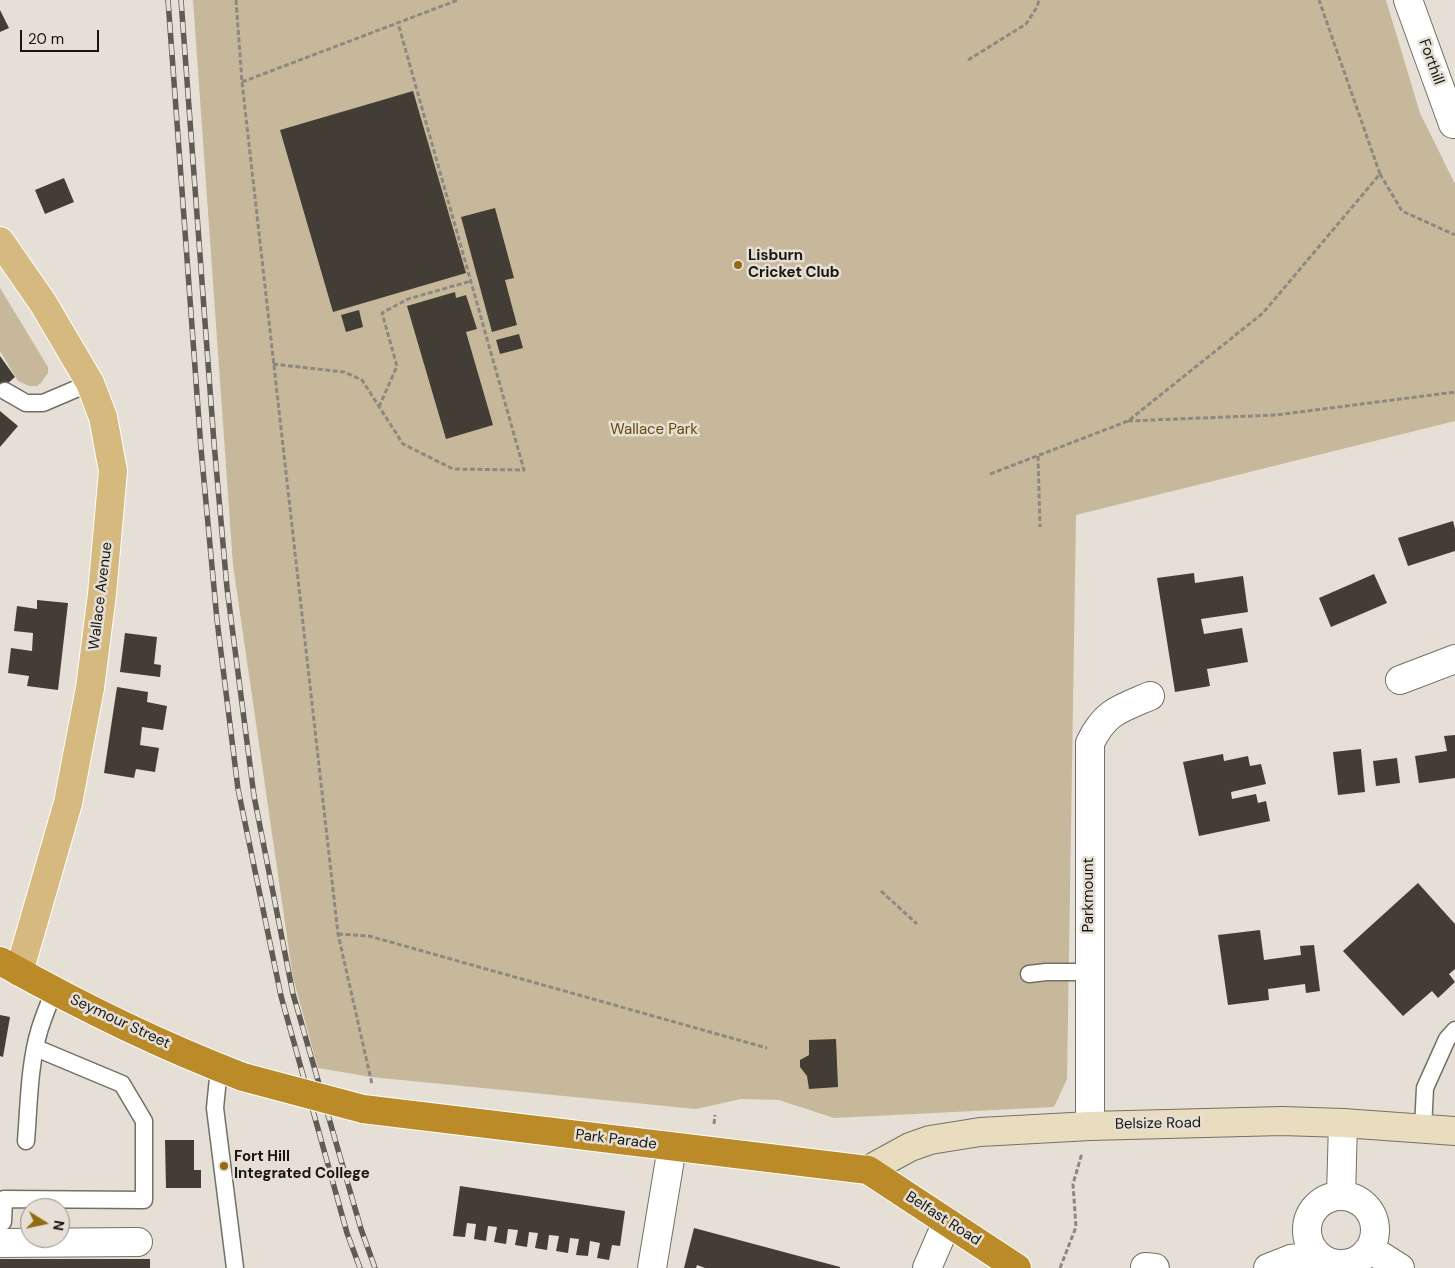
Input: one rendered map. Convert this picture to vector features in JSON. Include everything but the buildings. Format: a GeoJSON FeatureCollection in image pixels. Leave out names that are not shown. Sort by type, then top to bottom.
{"type":"FeatureCollection","features":[{"type":"Feature","properties":{"kind":"highway","name":"Seymour Street"},"geometry":{"type":"LineString","coordinates":[[10,967],[54,991],[231,1072],[371,1110]]}},
{"type":"Feature","properties":{"kind":"highway","name":"Park Parade"},"geometry":{"type":"LineString","coordinates":[[371,1110],[868,1170]]}},
{"type":"Feature","properties":{"kind":"highway","name":"Belfast Road"},"geometry":{"type":"LineString","coordinates":[[868,1170],[1017,1268]]}},
{"type":"Feature","properties":{"kind":"main road","name":"Wallace Avenue"},"geometry":{"type":"LineString","coordinates":[[0,241],[43,304],[90,383],[103,417],[113,471],[102,594],[90,688],[68,803],[10,967]]}},
{"type":"Feature","properties":{"kind":"street","name":"Forthill"},"geometry":{"type":"LineString","coordinates":[[1408,0],[1454,124]]}},
{"type":"Feature","properties":{"kind":"street"},"geometry":{"type":"LineString","coordinates":[[1400,680],[1455,659]]}},
{"type":"Feature","properties":{"kind":"street","name":"Parkmount"},"geometry":{"type":"LineString","coordinates":[[1090,1126],[1090,743],[1098,727],[1116,710],[1150,696]]}},
{"type":"Feature","properties":{"kind":"street","name":"Belsize Road"},"geometry":{"type":"LineString","coordinates":[[868,1170],[910,1147],[930,1140],[980,1132],[1090,1126],[1282,1121],[1343,1123],[1455,1131]]}},
{"type":"Feature","properties":{"kind":"street"},"geometry":{"type":"LineString","coordinates":[[1341,1196],[1343,1123]]}},
{"type":"Feature","properties":{"kind":"street"},"geometry":{"type":"LineString","coordinates":[[652,1268],[672,1147]]}},
{"type":"Feature","properties":{"kind":"street"},"geometry":{"type":"LineString","coordinates":[[1268,1268],[1291,1259],[1333,1263],[1352,1263],[1363,1257],[1370,1249],[1374,1240],[1376,1229],[1374,1219],[1361,1202],[1351,1197],[1330,1198],[1319,1204],[1312,1213],[1308,1224],[1307,1236],[1312,1247],[1333,1263]]}},
{"type":"Feature","properties":{"kind":"street"},"geometry":{"type":"LineString","coordinates":[[927,1268],[947,1222]]}},
{"type":"Feature","properties":{"kind":"street"},"geometry":{"type":"LineString","coordinates":[[0,1242],[138,1242]]}},
{"type":"Feature","properties":{"kind":"street"},"geometry":{"type":"LineString","coordinates":[[1370,1249],[1400,1268]]}},
{"type":"Feature","properties":{"kind":"street"},"geometry":{"type":"LineString","coordinates":[[1145,1268],[1155,1268]]}},
{"type":"Feature","properties":{"kind":"lane"},"geometry":{"type":"LineString","coordinates":[[5,391],[26,403],[43,403],[90,383]]}},
{"type":"Feature","properties":{"kind":"lane"},"geometry":{"type":"LineString","coordinates":[[1029,974],[1089,972]]}},
{"type":"Feature","properties":{"kind":"lane"},"geometry":{"type":"LineString","coordinates":[[26,1141],[31,1075],[36,1048],[40,1028],[54,991]]}},
{"type":"Feature","properties":{"kind":"lane"},"geometry":{"type":"LineString","coordinates":[[1423,1128],[1425,1088],[1447,1039],[1455,1030]]}},
{"type":"Feature","properties":{"kind":"lane"},"geometry":{"type":"LineString","coordinates":[[0,1222],[3,1222],[4,1199],[144,1200],[144,1121],[122,1084],[36,1048]]}},
{"type":"Feature","properties":{"kind":"lane"},"geometry":{"type":"LineString","coordinates":[[231,1072],[215,1108],[235,1268]]}},
{"type":"Feature","properties":{"kind":"path"},"geometry":{"type":"LineString","coordinates":[[236,0],[242,82],[338,934],[371,1110]]}},
{"type":"Feature","properties":{"kind":"path"},"geometry":{"type":"LineString","coordinates":[[242,82],[458,0]]}},
{"type":"Feature","properties":{"kind":"path"},"geometry":{"type":"LineString","coordinates":[[968,60],[1026,24],[1037,7],[1039,0]]}},
{"type":"Feature","properties":{"kind":"path"},"geometry":{"type":"LineString","coordinates":[[1319,0],[1380,174],[1402,211],[1455,235]]}},
{"type":"Feature","properties":{"kind":"path"},"geometry":{"type":"LineString","coordinates":[[273,364],[344,372],[362,380],[403,444],[453,469],[524,470],[398,23]]}},
{"type":"Feature","properties":{"kind":"path"},"geometry":{"type":"LineString","coordinates":[[990,474],[1128,421],[1262,313],[1380,174]]}},
{"type":"Feature","properties":{"kind":"path"},"geometry":{"type":"LineString","coordinates":[[379,407],[397,366],[382,314],[408,299],[471,281]]}},
{"type":"Feature","properties":{"kind":"path"},"geometry":{"type":"LineString","coordinates":[[1128,421],[1276,415],[1455,392]]}},
{"type":"Feature","properties":{"kind":"path"},"geometry":{"type":"LineString","coordinates":[[1038,456],[1040,527]]}},
{"type":"Feature","properties":{"kind":"path"},"geometry":{"type":"LineString","coordinates":[[881,891],[917,924]]}},
{"type":"Feature","properties":{"kind":"path"},"geometry":{"type":"LineString","coordinates":[[338,934],[370,936],[767,1048]]}},
{"type":"Feature","properties":{"kind":"path"},"geometry":{"type":"LineString","coordinates":[[1060,1268],[1076,1227],[1073,1184],[1090,1126]]}},
{"type":"Feature","properties":{"kind":"green space","name":"Wallace Park"},"geometry":{"type":"Polygon","coordinates":[[[193,0],[1386,0],[1420,113],[1455,184],[1455,421],[1076,515],[1067,1079],[1054,1107],[834,1118],[779,1100],[741,1099],[696,1109],[371,1077],[318,1068],[293,978],[233,565],[193,0]]]}},
{"type":"Feature","properties":{"kind":"green space"},"geometry":{"type":"Polygon","coordinates":[[[0,288],[48,367],[48,373],[37,386],[29,386],[18,381],[0,351],[0,288]]]}},
{"type":"Feature","properties":{"kind":"railway"},"geometry":{"type":"LineString","coordinates":[[168,0],[201,449],[217,620],[238,789],[281,996],[347,1233],[360,1268]]}},
{"type":"Feature","properties":{"kind":"railway"},"geometry":{"type":"LineString","coordinates":[[181,0],[214,443],[227,588],[254,796],[293,994],[361,1229],[375,1268]]}},
{"type":"Feature","properties":{"kind":"place","name":"Lisburn Cricket Club"},"geometry":{"type":"Point","coordinates":[738,265]}},
{"type":"Feature","properties":{"kind":"place","name":"Fort Hill Integrated College"},"geometry":{"type":"Point","coordinates":[224,1166]}}]}
